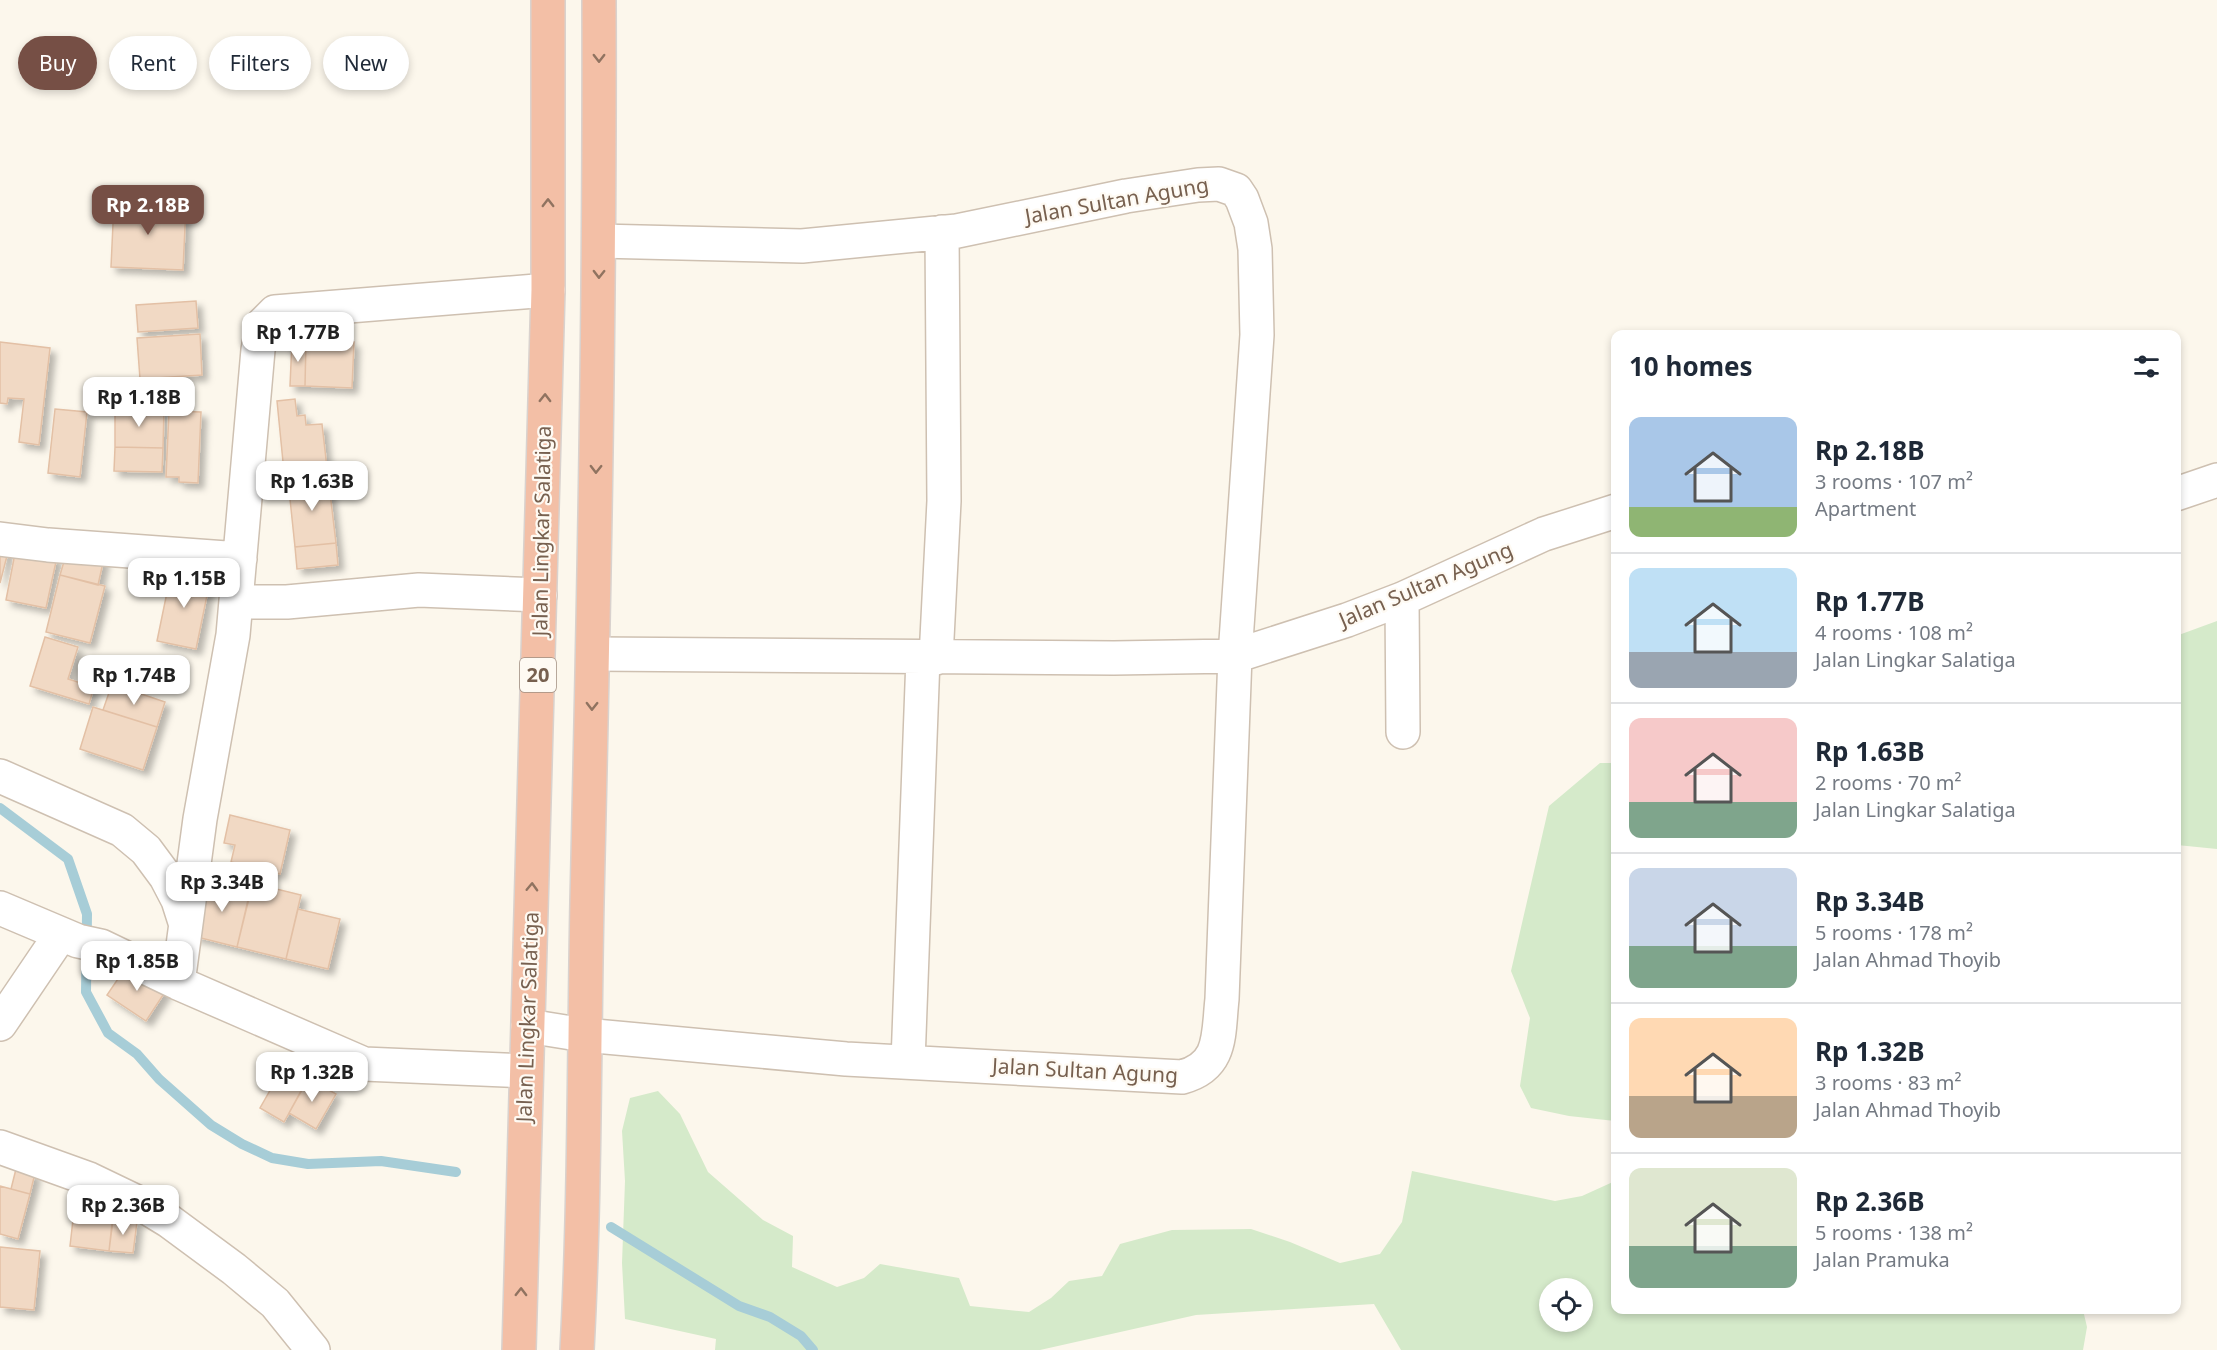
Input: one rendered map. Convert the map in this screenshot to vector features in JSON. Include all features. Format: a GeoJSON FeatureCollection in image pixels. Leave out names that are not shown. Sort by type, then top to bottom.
{"type":"FeatureCollection","features":[{"type":"Feature","properties":{"kind":"highway","name":"Jalan Lingkar Salatiga"},"geometry":{"type":"LineString","coordinates":[[519,1350],[548,290],[548,0]]}},
{"type":"Feature","properties":{"kind":"highway"},"geometry":{"type":"LineString","coordinates":[[577,1350],[582,1258],[584,1035],[593,654],[599,242],[599,0]]}},
{"type":"Feature","properties":{"kind":"street","name":"Jalan Sultan Agung"},"geometry":{"type":"LineString","coordinates":[[528,1026],[584,1035],[846,1059],[1182,1077],[1196,1073],[1210,1061],[1217,1043],[1222,999],[1235,656],[1257,335],[1255,249],[1251,223],[1236,190],[1219,183],[1198,185],[1126,196],[957,231],[802,246],[599,242]]}},
{"type":"Feature","properties":{"kind":"street"},"geometry":{"type":"LineString","coordinates":[[908,1062],[929,658],[944,501],[942,232]]}},
{"type":"Feature","properties":{"kind":"street"},"geometry":{"type":"LineString","coordinates":[[178,983],[200,819],[233,635],[260,334],[263,324],[275,312],[548,290]]}},
{"type":"Feature","properties":{"kind":"street"},"geometry":{"type":"LineString","coordinates":[[2181,492],[2217,480]]}},
{"type":"Feature","properties":{"kind":"street","name":"Jalan Sultan Agung"},"geometry":{"type":"LineString","coordinates":[[593,654],[929,658],[1235,656],[1303,635],[1402,599],[1544,534],[1611,514]]}},
{"type":"Feature","properties":{"kind":"street"},"geometry":{"type":"LineString","coordinates":[[0,539],[48,545],[240,559]]}},
{"type":"Feature","properties":{"kind":"street"},"geometry":{"type":"LineString","coordinates":[[236,602],[287,602],[419,590],[540,595]]}},
{"type":"Feature","properties":{"kind":"street"},"geometry":{"type":"LineString","coordinates":[[1402,599],[1403,732]]}},
{"type":"Feature","properties":{"kind":"street"},"geometry":{"type":"LineString","coordinates":[[0,776],[122,830],[146,850],[166,877],[178,900],[186,924]]}},
{"type":"Feature","properties":{"kind":"street"},"geometry":{"type":"LineString","coordinates":[[0,908],[80,940],[364,1064],[526,1071]]}},
{"type":"Feature","properties":{"kind":"street"},"geometry":{"type":"LineString","coordinates":[[0,1024],[80,940]]}},
{"type":"Feature","properties":{"kind":"street"},"geometry":{"type":"LineString","coordinates":[[0,1148],[89,1179],[141,1204],[169,1221],[234,1269],[275,1303],[313,1350]]}},
{"type":"Feature","properties":{"kind":"green space"},"geometry":{"type":"Polygon","coordinates":[[[2217,621],[2217,849],[2181,845],[2181,634],[2217,621]]]}},
{"type":"Feature","properties":{"kind":"green space"},"geometry":{"type":"Polygon","coordinates":[[[1600,763],[1611,763],[1611,1121],[1569,1116],[1531,1108],[1520,1086],[1530,1018],[1511,971],[1549,806],[1600,763]]]}},
{"type":"Feature","properties":{"kind":"green space"},"geometry":{"type":"Polygon","coordinates":[[[658,1091],[680,1114],[708,1172],[763,1220],[793,1236],[792,1267],[837,1287],[864,1278],[880,1264],[959,1278],[970,1306],[1029,1312],[1051,1298],[1069,1281],[1102,1276],[1120,1244],[1172,1230],[1251,1229],[1340,1263],[1380,1254],[1402,1222],[1412,1171],[1555,1201],[1582,1196],[1611,1183],[1611,1314],[2084,1314],[2087,1327],[2083,1350],[1401,1350],[1374,1304],[1196,1315],[1040,1350],[715,1350],[716,1339],[625,1319],[622,1263],[625,1181],[622,1131],[630,1098],[658,1091]]]}},
{"type":"Feature","properties":{"kind":"building"},"geometry":{"type":"Polygon","coordinates":[[[114,202],[186,206],[183,270],[111,267],[114,202]]]}},
{"type":"Feature","properties":{"kind":"building"},"geometry":{"type":"Polygon","coordinates":[[[196,301],[198,328],[138,332],[136,305],[196,301]]]}},
{"type":"Feature","properties":{"kind":"building"},"geometry":{"type":"Polygon","coordinates":[[[200,334],[202,375],[140,379],[137,338],[200,334]]]}},
{"type":"Feature","properties":{"kind":"building"},"geometry":{"type":"Polygon","coordinates":[[[292,340],[306,340],[305,386],[290,386],[292,340]]]}},
{"type":"Feature","properties":{"kind":"building"},"geometry":{"type":"Polygon","coordinates":[[[306,340],[354,342],[352,388],[305,386],[306,340]]]}},
{"type":"Feature","properties":{"kind":"building"},"geometry":{"type":"Polygon","coordinates":[[[0,342],[50,348],[39,445],[19,442],[24,399],[8,398],[7,404],[0,403],[0,342]]]}},
{"type":"Feature","properties":{"kind":"building"},"geometry":{"type":"Polygon","coordinates":[[[295,399],[297,416],[305,415],[306,425],[322,424],[327,468],[284,472],[277,401],[295,399]]]}},
{"type":"Feature","properties":{"kind":"building"},"geometry":{"type":"Polygon","coordinates":[[[115,408],[164,409],[163,448],[115,447],[115,408]]]}},
{"type":"Feature","properties":{"kind":"building"},"geometry":{"type":"Polygon","coordinates":[[[55,409],[87,412],[80,477],[48,473],[55,409]]]}},
{"type":"Feature","properties":{"kind":"building"},"geometry":{"type":"Polygon","coordinates":[[[169,411],[201,412],[198,483],[179,482],[179,477],[166,477],[169,411]]]}},
{"type":"Feature","properties":{"kind":"building"},"geometry":{"type":"Polygon","coordinates":[[[115,447],[163,448],[162,472],[114,471],[115,447]]]}},
{"type":"Feature","properties":{"kind":"building"},"geometry":{"type":"Polygon","coordinates":[[[328,476],[336,543],[295,547],[288,480],[328,476]]]}},
{"type":"Feature","properties":{"kind":"building"},"geometry":{"type":"Polygon","coordinates":[[[336,543],[338,565],[297,569],[295,547],[336,543]]]}},
{"type":"Feature","properties":{"kind":"building"},"geometry":{"type":"Polygon","coordinates":[[[0,546],[9,548],[0,583],[0,546]]]}},
{"type":"Feature","properties":{"kind":"building"},"geometry":{"type":"Polygon","coordinates":[[[16,548],[57,557],[46,608],[6,600],[16,548]]]}},
{"type":"Feature","properties":{"kind":"building"},"geometry":{"type":"Polygon","coordinates":[[[68,548],[104,558],[98,585],[60,575],[68,548]]]}},
{"type":"Feature","properties":{"kind":"building"},"geometry":{"type":"Polygon","coordinates":[[[172,568],[211,576],[196,649],[157,641],[172,568]]]}},
{"type":"Feature","properties":{"kind":"building"},"geometry":{"type":"Polygon","coordinates":[[[60,575],[105,586],[90,643],[46,632],[60,575]]]}},
{"type":"Feature","properties":{"kind":"building"},"geometry":{"type":"Polygon","coordinates":[[[45,637],[78,647],[68,679],[94,687],[89,704],[30,686],[45,637]]]}},
{"type":"Feature","properties":{"kind":"building"},"geometry":{"type":"Polygon","coordinates":[[[112,684],[165,702],[157,727],[103,710],[112,684]]]}},
{"type":"Feature","properties":{"kind":"building"},"geometry":{"type":"Polygon","coordinates":[[[93,707],[157,727],[143,770],[80,749],[93,707]]]}},
{"type":"Feature","properties":{"kind":"building"},"geometry":{"type":"Polygon","coordinates":[[[230,815],[290,830],[280,874],[231,862],[235,845],[224,843],[230,815]]]}},
{"type":"Feature","properties":{"kind":"building"},"geometry":{"type":"Polygon","coordinates":[[[207,879],[251,890],[237,947],[193,936],[207,879]]]}},
{"type":"Feature","properties":{"kind":"building"},"geometry":{"type":"Polygon","coordinates":[[[252,883],[301,895],[286,959],[237,947],[252,883]]]}},
{"type":"Feature","properties":{"kind":"building"},"geometry":{"type":"Polygon","coordinates":[[[298,909],[340,919],[328,969],[286,959],[298,909]]]}},
{"type":"Feature","properties":{"kind":"building"},"geometry":{"type":"Polygon","coordinates":[[[128,964],[167,989],[146,1021],[107,995],[128,964]]]}},
{"type":"Feature","properties":{"kind":"building"},"geometry":{"type":"Polygon","coordinates":[[[292,1052],[316,1065],[284,1122],[260,1108],[292,1052]]]}},
{"type":"Feature","properties":{"kind":"building"},"geometry":{"type":"Polygon","coordinates":[[[308,1078],[336,1094],[316,1129],[289,1113],[308,1078]]]}},
{"type":"Feature","properties":{"kind":"building"},"geometry":{"type":"Polygon","coordinates":[[[16,1169],[35,1173],[30,1194],[11,1189],[16,1169]]]}},
{"type":"Feature","properties":{"kind":"building"},"geometry":{"type":"Polygon","coordinates":[[[0,1186],[30,1194],[18,1239],[0,1234],[0,1186]]]}},
{"type":"Feature","properties":{"kind":"building"},"geometry":{"type":"Polygon","coordinates":[[[76,1193],[115,1196],[109,1251],[70,1246],[76,1193]]]}},
{"type":"Feature","properties":{"kind":"building"},"geometry":{"type":"Polygon","coordinates":[[[113,1220],[137,1222],[133,1253],[109,1251],[113,1220]]]}},
{"type":"Feature","properties":{"kind":"building"},"geometry":{"type":"Polygon","coordinates":[[[0,1247],[40,1251],[34,1310],[0,1307],[0,1247]]]}},
{"type":"Feature","properties":{"kind":"waterway"},"geometry":{"type":"LineString","coordinates":[[0,808],[68,859],[87,914],[86,992],[108,1033],[137,1054],[159,1079],[211,1125],[242,1144],[272,1158],[308,1164],[381,1161],[456,1172]]}},
{"type":"Feature","properties":{"kind":"waterway"},"geometry":{"type":"LineString","coordinates":[[611,1227],[739,1306],[770,1317],[801,1336],[813,1350]]}}]}
